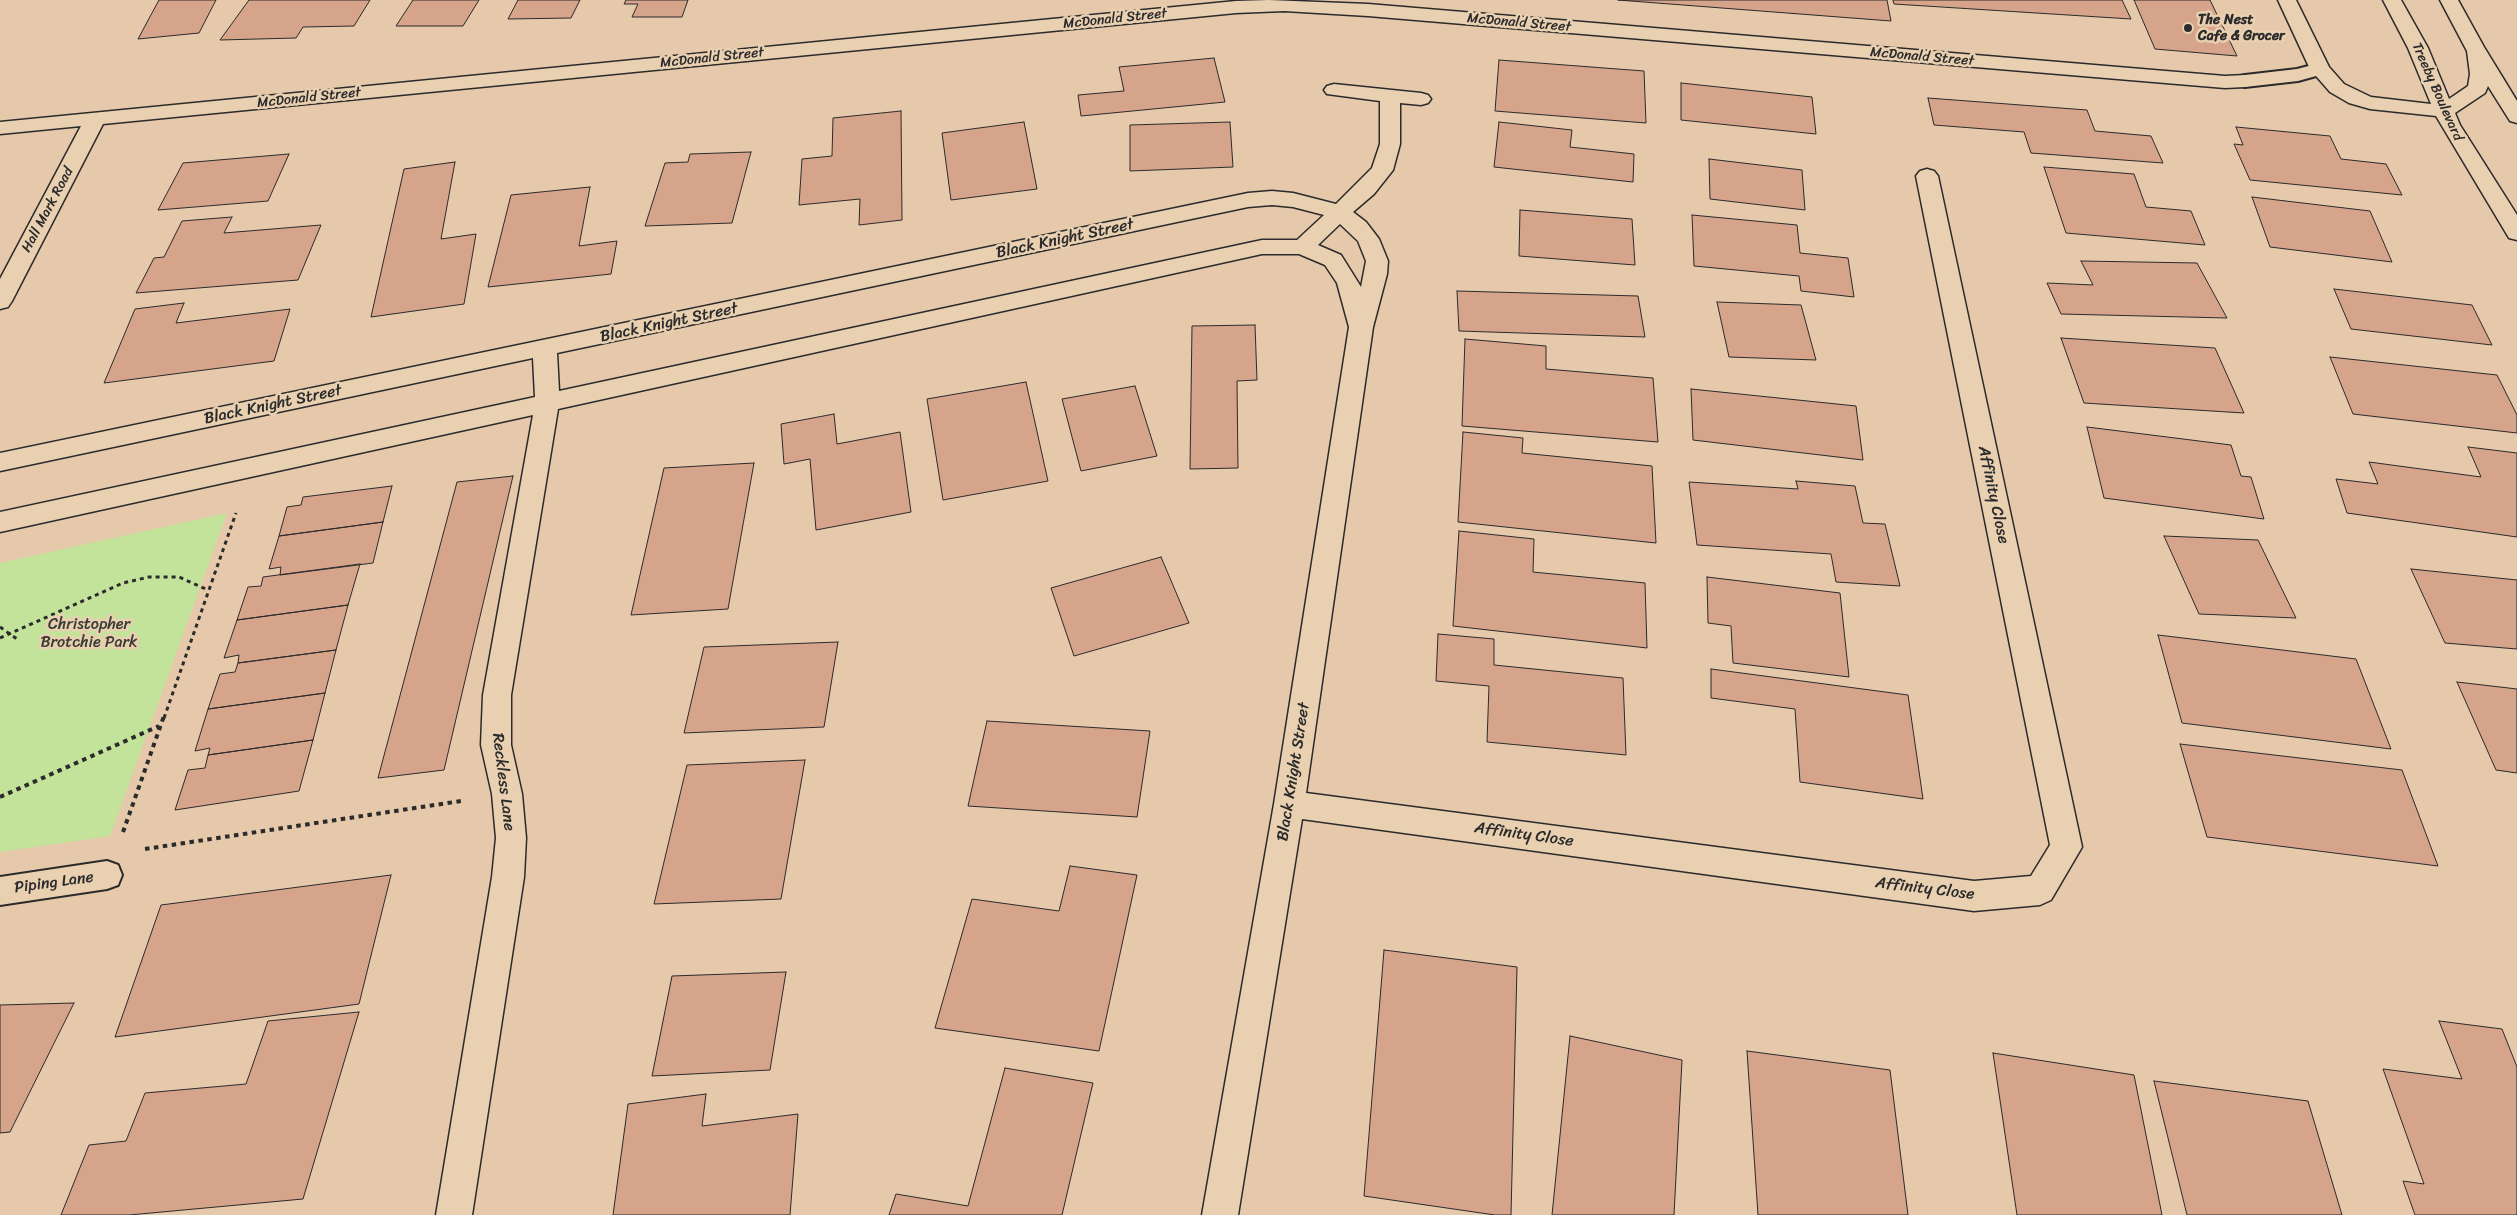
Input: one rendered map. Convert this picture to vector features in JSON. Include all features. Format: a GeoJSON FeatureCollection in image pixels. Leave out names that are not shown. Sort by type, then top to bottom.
{"type":"FeatureCollection","features":[{"type":"Feature","properties":{"kind":"street"},"geometry":{"type":"LineString","coordinates":[[2286,0],[2320,69],[2336,88],[2356,99],[2387,106],[2444,111],[2478,89],[2480,74],[2474,47]]}},
{"type":"Feature","properties":{"kind":"street","name":"Treeby Boulevard"},"geometry":{"type":"LineString","coordinates":[[2392,0],[2418,48],[2444,111],[2459,141],[2517,233]]}},
{"type":"Feature","properties":{"kind":"street"},"geometry":{"type":"LineString","coordinates":[[2449,0],[2474,47],[2517,117]]}},
{"type":"Feature","properties":{"kind":"street","name":"McDonald Street"},"geometry":{"type":"LineString","coordinates":[[0,128],[1235,4],[1368,10],[2225,82],[2245,81]]}},
{"type":"Feature","properties":{"kind":"street"},"geometry":{"type":"LineString","coordinates":[[1334,90],[1421,99]]}},
{"type":"Feature","properties":{"kind":"street"},"geometry":{"type":"LineString","coordinates":[[1302,247],[1366,189],[1386,162],[1390,144],[1390,95]]}},
{"type":"Feature","properties":{"kind":"street","name":"Hall Mark Road"},"geometry":{"type":"LineString","coordinates":[[0,301],[96,118]]}},
{"type":"Feature","properties":{"kind":"street","name":"Affinity Close"},"geometry":{"type":"LineString","coordinates":[[1289,804],[1974,896],[2040,890],[2066,848],[1927,176]]}},
{"type":"Feature","properties":{"kind":"street","name":"Black Knight Street"},"geometry":{"type":"LineString","coordinates":[[0,462],[1248,200],[1272,198],[1293,200],[1338,213],[1363,232],[1372,247],[1377,261],[1376,274],[1360,327],[1289,804],[1220,1215]]}},
{"type":"Feature","properties":{"kind":"street","name":"Black Knight Street"},"geometry":{"type":"LineString","coordinates":[[0,522],[1253,249],[1275,246],[1302,247],[1326,256],[1339,266],[1348,282],[1360,327]]}},
{"type":"Feature","properties":{"kind":"street","name":"Reckless Lane"},"geometry":{"type":"LineString","coordinates":[[454,1215],[508,877],[511,838],[507,794],[496,745],[497,695],[546,404],[545,349]]}},
{"type":"Feature","properties":{"kind":"lane","name":"McDonald Street"},"geometry":{"type":"LineString","coordinates":[[2245,81],[2298,76],[2320,69]]}},
{"type":"Feature","properties":{"kind":"lane","name":"Piping Lane"},"geometry":{"type":"LineString","coordinates":[[0,891],[111,864]]}},
{"type":"Feature","properties":{"kind":"path"},"geometry":{"type":"LineString","coordinates":[[253,468],[111,864],[507,794]]}},
{"type":"Feature","properties":{"kind":"path"},"geometry":{"type":"LineString","coordinates":[[0,638],[108,589],[149,577],[180,577],[208,590]]}},
{"type":"Feature","properties":{"kind":"path"},"geometry":{"type":"LineString","coordinates":[[0,627],[16,639]]}},
{"type":"Feature","properties":{"kind":"path"},"geometry":{"type":"LineString","coordinates":[[0,797],[159,726]]}},
{"type":"Feature","properties":{"kind":"green space","name":"Christopher Brotchie Park"},"geometry":{"type":"Polygon","coordinates":[[[227,513],[110,836],[0,852],[0,563],[227,513]]]}},
{"type":"Feature","properties":{"kind":"building"},"geometry":{"type":"Polygon","coordinates":[[[159,0],[216,0],[199,33],[138,39],[159,0]]]}},
{"type":"Feature","properties":{"kind":"building"},"geometry":{"type":"Polygon","coordinates":[[[249,0],[370,0],[354,26],[303,27],[296,38],[220,40],[249,0]]]}},
{"type":"Feature","properties":{"kind":"building"},"geometry":{"type":"Polygon","coordinates":[[[413,0],[479,0],[463,26],[396,26],[413,0]]]}},
{"type":"Feature","properties":{"kind":"building"},"geometry":{"type":"Polygon","coordinates":[[[518,0],[580,0],[571,18],[508,19],[518,0]]]}},
{"type":"Feature","properties":{"kind":"building"},"geometry":{"type":"Polygon","coordinates":[[[626,0],[688,0],[682,17],[632,17],[638,4],[624,4],[626,0]]]}},
{"type":"Feature","properties":{"kind":"building"},"geometry":{"type":"Polygon","coordinates":[[[1618,0],[1887,0],[1891,21],[1618,0]]]}},
{"type":"Feature","properties":{"kind":"building"},"geometry":{"type":"Polygon","coordinates":[[[1893,0],[2122,0],[2131,19],[1894,4],[1893,0]]]}},
{"type":"Feature","properties":{"kind":"building"},"geometry":{"type":"Polygon","coordinates":[[[2134,0],[2210,0],[2237,56],[2155,49],[2134,0]]]}},
{"type":"Feature","properties":{"kind":"building"},"geometry":{"type":"Polygon","coordinates":[[[1214,58],[1225,102],[1081,116],[1078,95],[1124,91],[1119,67],[1214,58]]]}},
{"type":"Feature","properties":{"kind":"building"},"geometry":{"type":"Polygon","coordinates":[[[1499,60],[1644,71],[1646,123],[1495,111],[1499,60]]]}},
{"type":"Feature","properties":{"kind":"building"},"geometry":{"type":"Polygon","coordinates":[[[1681,83],[1812,97],[1816,134],[1681,120],[1681,83]]]}},
{"type":"Feature","properties":{"kind":"building"},"geometry":{"type":"Polygon","coordinates":[[[1928,98],[2087,110],[2095,131],[2151,136],[2163,163],[2031,153],[2024,132],[1934,125],[1928,98]]]}},
{"type":"Feature","properties":{"kind":"building"},"geometry":{"type":"Polygon","coordinates":[[[901,111],[902,220],[859,225],[860,199],[799,205],[802,159],[832,156],[833,118],[901,111]]]}},
{"type":"Feature","properties":{"kind":"building"},"geometry":{"type":"Polygon","coordinates":[[[1024,122],[1037,189],[951,200],[942,133],[1024,122]]]}},
{"type":"Feature","properties":{"kind":"building"},"geometry":{"type":"Polygon","coordinates":[[[1230,122],[1233,167],[1130,171],[1130,125],[1230,122]]]}},
{"type":"Feature","properties":{"kind":"building"},"geometry":{"type":"Polygon","coordinates":[[[1499,122],[1572,130],[1570,147],[1634,154],[1633,182],[1494,167],[1499,122]]]}},
{"type":"Feature","properties":{"kind":"building"},"geometry":{"type":"Polygon","coordinates":[[[2236,127],[2330,136],[2341,159],[2386,164],[2402,195],[2250,180],[2234,144],[2243,145],[2236,127]]]}},
{"type":"Feature","properties":{"kind":"building"},"geometry":{"type":"Polygon","coordinates":[[[751,152],[732,223],[645,226],[665,163],[688,162],[690,154],[751,152]]]}},
{"type":"Feature","properties":{"kind":"building"},"geometry":{"type":"Polygon","coordinates":[[[289,154],[268,201],[158,210],[183,163],[289,154]]]}},
{"type":"Feature","properties":{"kind":"building"},"geometry":{"type":"Polygon","coordinates":[[[1709,159],[1802,170],[1805,210],[1710,199],[1709,159]]]}},
{"type":"Feature","properties":{"kind":"building"},"geometry":{"type":"Polygon","coordinates":[[[455,162],[441,239],[476,234],[464,304],[371,317],[404,169],[455,162]]]}},
{"type":"Feature","properties":{"kind":"building"},"geometry":{"type":"Polygon","coordinates":[[[2044,167],[2134,174],[2146,207],[2191,211],[2205,245],[2066,233],[2044,167]]]}},
{"type":"Feature","properties":{"kind":"building"},"geometry":{"type":"Polygon","coordinates":[[[590,187],[579,246],[617,241],[611,274],[488,287],[511,195],[590,187]]]}},
{"type":"Feature","properties":{"kind":"building"},"geometry":{"type":"Polygon","coordinates":[[[2252,197],[2370,211],[2392,262],[2270,247],[2252,197]]]}},
{"type":"Feature","properties":{"kind":"building"},"geometry":{"type":"Polygon","coordinates":[[[1520,210],[1632,219],[1635,265],[1519,256],[1520,210]]]}},
{"type":"Feature","properties":{"kind":"building"},"geometry":{"type":"Polygon","coordinates":[[[1692,215],[1797,225],[1800,253],[1848,258],[1854,297],[1801,291],[1799,276],[1694,266],[1692,215]]]}},
{"type":"Feature","properties":{"kind":"building"},"geometry":{"type":"Polygon","coordinates":[[[232,217],[224,233],[321,225],[298,280],[136,293],[154,258],[164,257],[182,221],[232,217]]]}},
{"type":"Feature","properties":{"kind":"building"},"geometry":{"type":"Polygon","coordinates":[[[2081,261],[2197,263],[2227,318],[2061,314],[2047,283],[2093,285],[2081,261]]]}},
{"type":"Feature","properties":{"kind":"building"},"geometry":{"type":"Polygon","coordinates":[[[2334,289],[2472,305],[2492,345],[2351,329],[2334,289]]]}},
{"type":"Feature","properties":{"kind":"building"},"geometry":{"type":"Polygon","coordinates":[[[1457,291],[1638,296],[1645,337],[1459,331],[1457,291]]]}},
{"type":"Feature","properties":{"kind":"building"},"geometry":{"type":"Polygon","coordinates":[[[1717,302],[1801,305],[1816,360],[1729,357],[1717,302]]]}},
{"type":"Feature","properties":{"kind":"building"},"geometry":{"type":"Polygon","coordinates":[[[184,303],[176,323],[290,309],[274,361],[104,383],[135,309],[184,303]]]}},
{"type":"Feature","properties":{"kind":"building"},"geometry":{"type":"Polygon","coordinates":[[[1255,325],[1257,380],[1237,381],[1238,468],[1190,469],[1192,326],[1255,325]]]}},
{"type":"Feature","properties":{"kind":"building"},"geometry":{"type":"Polygon","coordinates":[[[2061,338],[2215,348],[2244,413],[2084,403],[2061,338]]]}},
{"type":"Feature","properties":{"kind":"building"},"geometry":{"type":"Polygon","coordinates":[[[1465,339],[1546,346],[1546,369],[1653,378],[1658,442],[1462,426],[1465,339]]]}},
{"type":"Feature","properties":{"kind":"building"},"geometry":{"type":"Polygon","coordinates":[[[2330,357],[2497,375],[2517,415],[2517,433],[2353,414],[2330,357]]]}},
{"type":"Feature","properties":{"kind":"building"},"geometry":{"type":"Polygon","coordinates":[[[1026,382],[1048,481],[943,500],[927,399],[1026,382]]]}},
{"type":"Feature","properties":{"kind":"building"},"geometry":{"type":"Polygon","coordinates":[[[1135,386],[1157,456],[1081,471],[1062,399],[1135,386]]]}},
{"type":"Feature","properties":{"kind":"building"},"geometry":{"type":"Polygon","coordinates":[[[1691,389],[1856,406],[1863,460],[1693,440],[1691,389]]]}},
{"type":"Feature","properties":{"kind":"building"},"geometry":{"type":"Polygon","coordinates":[[[834,414],[837,444],[900,432],[911,512],[816,530],[810,459],[784,464],[781,424],[834,414]]]}},
{"type":"Feature","properties":{"kind":"building"},"geometry":{"type":"Polygon","coordinates":[[[2087,427],[2231,445],[2241,476],[2251,477],[2264,519],[2104,498],[2087,427]]]}},
{"type":"Feature","properties":{"kind":"building"},"geometry":{"type":"Polygon","coordinates":[[[1463,432],[1523,438],[1522,453],[1652,466],[1656,543],[1458,522],[1463,432]]]}},
{"type":"Feature","properties":{"kind":"building"},"geometry":{"type":"Polygon","coordinates":[[[2468,447],[2517,453],[2517,537],[2347,513],[2336,479],[2378,484],[2369,462],[2481,477],[2468,447]]]}},
{"type":"Feature","properties":{"kind":"building"},"geometry":{"type":"Polygon","coordinates":[[[754,463],[728,609],[631,615],[664,468],[754,463]]]}},
{"type":"Feature","properties":{"kind":"building"},"geometry":{"type":"Polygon","coordinates":[[[513,476],[444,770],[378,778],[457,482],[513,476]]]}},
{"type":"Feature","properties":{"kind":"building"},"geometry":{"type":"Polygon","coordinates":[[[1796,481],[1855,486],[1863,523],[1885,524],[1900,586],[1836,582],[1831,554],[1697,545],[1689,482],[1798,489],[1796,481]]]}},
{"type":"Feature","properties":{"kind":"building"},"geometry":{"type":"Polygon","coordinates":[[[392,486],[383,522],[279,536],[287,507],[301,505],[303,497],[392,486]]]}},
{"type":"Feature","properties":{"kind":"building"},"geometry":{"type":"Polygon","coordinates":[[[383,522],[373,563],[280,575],[281,567],[269,569],[279,536],[383,522]]]}},
{"type":"Feature","properties":{"kind":"building"},"geometry":{"type":"Polygon","coordinates":[[[1459,531],[1534,539],[1533,572],[1645,583],[1647,648],[1453,626],[1459,531]]]}},
{"type":"Feature","properties":{"kind":"building"},"geometry":{"type":"Polygon","coordinates":[[[2164,536],[2258,540],[2296,618],[2199,614],[2164,536]]]}},
{"type":"Feature","properties":{"kind":"building"},"geometry":{"type":"Polygon","coordinates":[[[1161,557],[1189,623],[1074,656],[1051,588],[1161,557]]]}},
{"type":"Feature","properties":{"kind":"building"},"geometry":{"type":"Polygon","coordinates":[[[360,564],[348,605],[237,620],[248,587],[261,586],[263,577],[360,564]]]}},
{"type":"Feature","properties":{"kind":"building"},"geometry":{"type":"Polygon","coordinates":[[[2411,569],[2517,580],[2517,649],[2445,643],[2411,569]]]}},
{"type":"Feature","properties":{"kind":"building"},"geometry":{"type":"Polygon","coordinates":[[[1707,577],[1840,593],[1849,677],[1733,663],[1731,626],[1708,623],[1707,577]]]}},
{"type":"Feature","properties":{"kind":"building"},"geometry":{"type":"Polygon","coordinates":[[[348,605],[336,650],[238,663],[239,655],[224,658],[237,620],[348,605]]]}},
{"type":"Feature","properties":{"kind":"building"},"geometry":{"type":"Polygon","coordinates":[[[1438,634],[1494,639],[1494,665],[1623,678],[1626,755],[1487,742],[1489,686],[1436,681],[1438,634]]]}},
{"type":"Feature","properties":{"kind":"building"},"geometry":{"type":"Polygon","coordinates":[[[2158,635],[2356,659],[2391,749],[2182,723],[2158,635]]]}},
{"type":"Feature","properties":{"kind":"building"},"geometry":{"type":"Polygon","coordinates":[[[838,642],[824,727],[684,733],[704,647],[838,642]]]}},
{"type":"Feature","properties":{"kind":"building"},"geometry":{"type":"Polygon","coordinates":[[[336,650],[325,693],[208,709],[220,674],[235,672],[238,663],[336,650]]]}},
{"type":"Feature","properties":{"kind":"building"},"geometry":{"type":"Polygon","coordinates":[[[1711,669],[1908,695],[1923,799],[1800,782],[1795,709],[1711,698],[1711,669]]]}},
{"type":"Feature","properties":{"kind":"building"},"geometry":{"type":"Polygon","coordinates":[[[2457,682],[2517,689],[2517,773],[2496,770],[2457,682]]]}},
{"type":"Feature","properties":{"kind":"building"},"geometry":{"type":"Polygon","coordinates":[[[325,693],[313,740],[208,755],[210,748],[195,751],[208,709],[325,693]]]}},
{"type":"Feature","properties":{"kind":"building"},"geometry":{"type":"Polygon","coordinates":[[[987,721],[1150,731],[1137,817],[968,806],[987,721]]]}},
{"type":"Feature","properties":{"kind":"building"},"geometry":{"type":"Polygon","coordinates":[[[313,740],[299,791],[175,810],[188,770],[205,768],[208,755],[313,740]]]}},
{"type":"Feature","properties":{"kind":"building"},"geometry":{"type":"Polygon","coordinates":[[[2180,744],[2402,770],[2438,866],[2207,837],[2180,744]]]}},
{"type":"Feature","properties":{"kind":"building"},"geometry":{"type":"Polygon","coordinates":[[[805,760],[781,899],[654,904],[687,765],[805,760]]]}},
{"type":"Feature","properties":{"kind":"building"},"geometry":{"type":"Polygon","coordinates":[[[1070,866],[1137,875],[1099,1051],[935,1028],[972,899],[1059,911],[1070,866]]]}},
{"type":"Feature","properties":{"kind":"building"},"geometry":{"type":"Polygon","coordinates":[[[391,875],[359,1004],[115,1037],[161,905],[391,875]]]}},
{"type":"Feature","properties":{"kind":"building"},"geometry":{"type":"Polygon","coordinates":[[[1384,950],[1517,967],[1511,1215],[1495,1215],[1364,1196],[1384,950]]]}},
{"type":"Feature","properties":{"kind":"building"},"geometry":{"type":"Polygon","coordinates":[[[786,972],[770,1070],[652,1076],[672,976],[786,972]]]}},
{"type":"Feature","properties":{"kind":"building"},"geometry":{"type":"Polygon","coordinates":[[[74,1003],[10,1132],[0,1133],[0,1005],[74,1003]]]}},
{"type":"Feature","properties":{"kind":"building"},"geometry":{"type":"Polygon","coordinates":[[[359,1012],[303,1199],[129,1215],[61,1215],[89,1145],[126,1141],[145,1093],[246,1084],[268,1021],[359,1012]]]}},
{"type":"Feature","properties":{"kind":"building"},"geometry":{"type":"Polygon","coordinates":[[[2439,1021],[2502,1029],[2517,1067],[2517,1215],[2415,1215],[2403,1181],[2424,1184],[2383,1069],[2462,1079],[2439,1021]]]}},
{"type":"Feature","properties":{"kind":"building"},"geometry":{"type":"Polygon","coordinates":[[[1570,1036],[1682,1060],[1674,1215],[1552,1215],[1570,1036]]]}},
{"type":"Feature","properties":{"kind":"building"},"geometry":{"type":"Polygon","coordinates":[[[1747,1051],[1890,1070],[1908,1215],[1758,1215],[1747,1051]]]}},
{"type":"Feature","properties":{"kind":"building"},"geometry":{"type":"Polygon","coordinates":[[[1993,1053],[2134,1075],[2162,1215],[2017,1215],[1993,1053]]]}},
{"type":"Feature","properties":{"kind":"building"},"geometry":{"type":"Polygon","coordinates":[[[1005,1068],[1093,1083],[1062,1215],[889,1215],[896,1194],[968,1206],[1005,1068]]]}},
{"type":"Feature","properties":{"kind":"building"},"geometry":{"type":"Polygon","coordinates":[[[2154,1081],[2308,1101],[2342,1215],[2187,1215],[2154,1081]]]}},
{"type":"Feature","properties":{"kind":"building"},"geometry":{"type":"Polygon","coordinates":[[[706,1094],[702,1126],[798,1114],[790,1215],[613,1215],[628,1104],[706,1094]]]}},
{"type":"Feature","properties":{"kind":"place","name":"The Nest Cafe & Grocer"},"geometry":{"type":"Point","coordinates":[2188,28]}}]}
